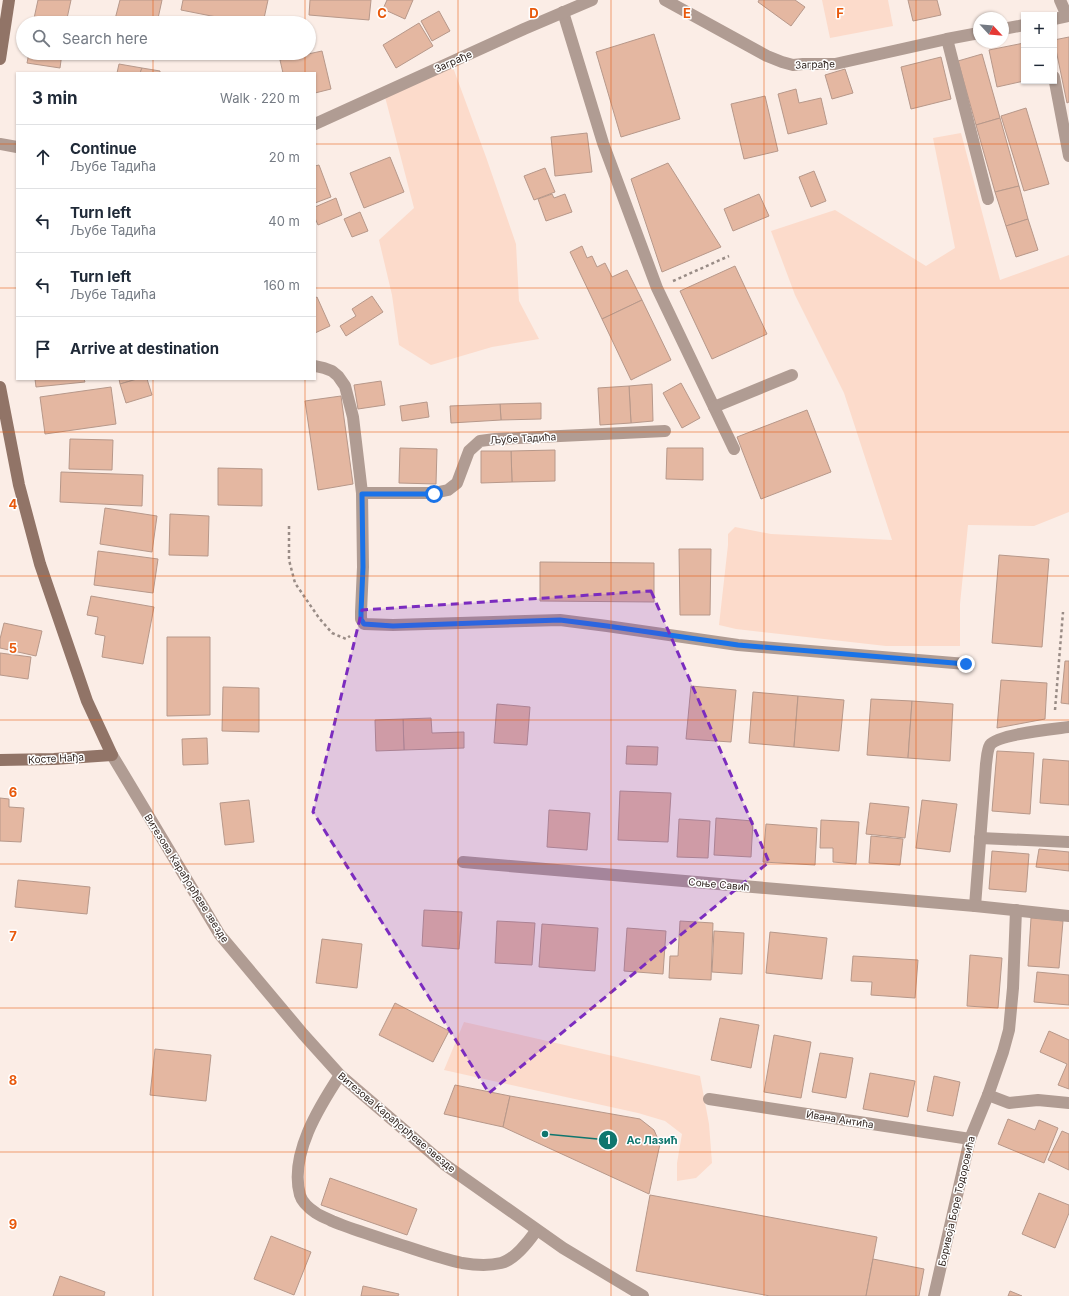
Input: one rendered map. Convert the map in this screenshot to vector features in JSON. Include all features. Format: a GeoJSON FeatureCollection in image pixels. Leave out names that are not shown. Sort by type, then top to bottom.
{"type":"FeatureCollection","features":[{"type":"Feature","properties":{"kind":"street"},"geometry":{"type":"LineString","coordinates":[[0,59],[9,0]]}},
{"type":"Feature","properties":{"kind":"street","name":"Заграђе"},"geometry":{"type":"LineString","coordinates":[[316,124],[592,0]]}},
{"type":"Feature","properties":{"kind":"street","name":"Заграђе"},"geometry":{"type":"LineString","coordinates":[[665,0],[767,56],[793,65],[835,64],[973,34]]}},
{"type":"Feature","properties":{"kind":"street"},"geometry":{"type":"LineString","coordinates":[[1057,18],[1068,16],[1060,0]]}},
{"type":"Feature","properties":{"kind":"street"},"geometry":{"type":"LineString","coordinates":[[563,12],[604,142],[657,288],[734,449]]}},
{"type":"Feature","properties":{"kind":"street"},"geometry":{"type":"LineString","coordinates":[[1009,28],[1021,26]]}},
{"type":"Feature","properties":{"kind":"street"},"geometry":{"type":"LineString","coordinates":[[947,39],[988,199]]}},
{"type":"Feature","properties":{"kind":"street"},"geometry":{"type":"LineString","coordinates":[[1055,84],[1069,156]]}},
{"type":"Feature","properties":{"kind":"street"},"geometry":{"type":"LineString","coordinates":[[0,144],[16,147]]}},
{"type":"Feature","properties":{"kind":"street"},"geometry":{"type":"LineString","coordinates":[[316,366],[332,371],[338,376],[345,386],[353,418],[362,494],[363,567],[361,619],[364,624],[393,626],[560,620],[738,645],[966,664]]}},
{"type":"Feature","properties":{"kind":"street"},"geometry":{"type":"LineString","coordinates":[[714,407],[792,375]]}},
{"type":"Feature","properties":{"kind":"street","name":"Витезова Карађорђеве звезде"},"geometry":{"type":"LineString","coordinates":[[0,387],[19,486],[40,564],[87,702],[112,755],[220,935],[303,1034],[340,1075],[444,1164],[536,1231],[643,1296]]}},
{"type":"Feature","properties":{"kind":"street","name":"Љубе Тадића"},"geometry":{"type":"LineString","coordinates":[[362,494],[434,494],[448,490],[457,483],[469,451],[480,441],[665,431]]}},
{"type":"Feature","properties":{"kind":"street"},"geometry":{"type":"LineString","coordinates":[[975,906],[986,764],[990,746],[997,740],[1004,738],[1069,727]]}},
{"type":"Feature","properties":{"kind":"street","name":"Косте Нађа"},"geometry":{"type":"LineString","coordinates":[[0,760],[54,760],[112,755]]}},
{"type":"Feature","properties":{"kind":"street"},"geometry":{"type":"LineString","coordinates":[[980,838],[1069,842]]}},
{"type":"Feature","properties":{"kind":"street","name":"Соње Савић"},"geometry":{"type":"LineString","coordinates":[[463,862],[975,906],[1069,916]]}},
{"type":"Feature","properties":{"kind":"street","name":"Боривоја Боре Тодоровића"},"geometry":{"type":"LineString","coordinates":[[934,1296],[970,1139],[988,1095],[1003,1052],[1010,1023],[1016,910]]}},
{"type":"Feature","properties":{"kind":"street"},"geometry":{"type":"LineString","coordinates":[[340,1075],[314,1121],[298,1163],[300,1196],[307,1206],[316,1214],[346,1227],[444,1258],[462,1263],[481,1265],[502,1263],[517,1253],[529,1241],[536,1231]]}},
{"type":"Feature","properties":{"kind":"street"},"geometry":{"type":"LineString","coordinates":[[988,1095],[1009,1103],[1038,1100],[1069,1102]]}},
{"type":"Feature","properties":{"kind":"street","name":"Ивана Антића"},"geometry":{"type":"LineString","coordinates":[[709,1099],[970,1139]]}},
{"type":"Feature","properties":{"kind":"path"},"geometry":{"type":"LineString","coordinates":[[657,288],[729,256]]}},
{"type":"Feature","properties":{"kind":"path"},"geometry":{"type":"LineString","coordinates":[[289,526],[289,560],[295,583],[319,618],[332,633],[346,639],[364,624]]}},
{"type":"Feature","properties":{"kind":"path"},"geometry":{"type":"LineString","coordinates":[[1053,729],[1063,612]]}},
{"type":"Feature","properties":{"kind":"highlighted area"},"geometry":{"type":"Polygon","coordinates":[[[651,591],[769,862],[489,1093],[313,812],[362,610],[651,591]]]}},
{"type":"Feature","properties":{"kind":"shaded area"},"geometry":{"type":"Polygon","coordinates":[[[822,0],[888,0],[893,26],[830,38],[822,0]]]}},
{"type":"Feature","properties":{"kind":"shaded area"},"geometry":{"type":"Polygon","coordinates":[[[451,62],[516,244],[519,301],[539,339],[492,347],[431,365],[399,345],[392,295],[379,240],[414,208],[384,93],[451,62]]]}},
{"type":"Feature","properties":{"kind":"shaded area"},"geometry":{"type":"Polygon","coordinates":[[[961,133],[1000,280],[1069,255],[1069,512],[1034,526],[968,525],[960,604],[960,646],[886,646],[736,629],[719,625],[728,534],[735,527],[771,534],[892,540],[844,393],[795,295],[771,231],[835,210],[926,266],[955,248],[933,138],[961,133]]]}},
{"type":"Feature","properties":{"kind":"shaded area"},"geometry":{"type":"Polygon","coordinates":[[[464,1022],[700,1076],[709,1124],[712,1163],[696,1178],[677,1181],[677,1163],[682,1134],[665,1121],[638,1113],[444,1070],[464,1022]]]}},
{"type":"Feature","properties":{"kind":"building"},"geometry":{"type":"Polygon","coordinates":[[[38,0],[71,0],[68,16],[35,16],[38,0]]]}},
{"type":"Feature","properties":{"kind":"building"},"geometry":{"type":"Polygon","coordinates":[[[120,0],[162,0],[159,16],[116,16],[120,0]]]}},
{"type":"Feature","properties":{"kind":"building"},"geometry":{"type":"Polygon","coordinates":[[[183,0],[268,0],[265,16],[211,16],[181,10],[183,0]]]}},
{"type":"Feature","properties":{"kind":"building"},"geometry":{"type":"Polygon","coordinates":[[[310,0],[371,0],[369,20],[309,15],[310,0]]]}},
{"type":"Feature","properties":{"kind":"building"},"geometry":{"type":"Polygon","coordinates":[[[387,0],[413,0],[405,19],[383,9],[387,0]]]}},
{"type":"Feature","properties":{"kind":"building"},"geometry":{"type":"Polygon","coordinates":[[[759,0],[795,0],[805,7],[791,26],[758,2],[759,0]]]}},
{"type":"Feature","properties":{"kind":"building"},"geometry":{"type":"Polygon","coordinates":[[[908,0],[937,0],[941,15],[913,21],[908,0]]]}},
{"type":"Feature","properties":{"kind":"building"},"geometry":{"type":"Polygon","coordinates":[[[439,11],[450,31],[432,41],[421,21],[439,11]]]}},
{"type":"Feature","properties":{"kind":"building"},"geometry":{"type":"Polygon","coordinates":[[[419,23],[433,46],[396,68],[383,45],[419,23]]]}},
{"type":"Feature","properties":{"kind":"building"},"geometry":{"type":"Polygon","coordinates":[[[654,34],[680,119],[621,137],[596,52],[654,34]]]}},
{"type":"Feature","properties":{"kind":"building"},"geometry":{"type":"Polygon","coordinates":[[[1069,37],[1069,102],[1067,103],[1057,55],[1057,39],[1069,37]]]}},
{"type":"Feature","properties":{"kind":"building"},"geometry":{"type":"Polygon","coordinates":[[[1021,44],[1021,82],[997,87],[989,50],[1009,48],[1009,46],[1021,44]]]}},
{"type":"Feature","properties":{"kind":"building"},"geometry":{"type":"Polygon","coordinates":[[[322,51],[331,89],[316,93],[316,72],[283,72],[280,60],[316,60],[316,52],[322,51]]]}},
{"type":"Feature","properties":{"kind":"building"},"geometry":{"type":"Polygon","coordinates":[[[982,54],[1000,118],[976,125],[958,61],[982,54]]]}},
{"type":"Feature","properties":{"kind":"building"},"geometry":{"type":"Polygon","coordinates":[[[941,57],[951,99],[911,109],[901,67],[941,57]]]}},
{"type":"Feature","properties":{"kind":"building"},"geometry":{"type":"Polygon","coordinates":[[[28,60],[61,60],[60,68],[27,63],[28,60]]]}},
{"type":"Feature","properties":{"kind":"building"},"geometry":{"type":"Polygon","coordinates":[[[119,64],[142,68],[140,72],[117,72],[119,64]]]}},
{"type":"Feature","properties":{"kind":"building"},"geometry":{"type":"Polygon","coordinates":[[[142,68],[160,71],[160,72],[140,72],[142,68]]]}},
{"type":"Feature","properties":{"kind":"building"},"geometry":{"type":"Polygon","coordinates":[[[845,69],[853,93],[832,99],[825,75],[845,69]]]}},
{"type":"Feature","properties":{"kind":"building"},"geometry":{"type":"Polygon","coordinates":[[[796,89],[799,103],[821,98],[827,124],[788,134],[778,94],[796,89]]]}},
{"type":"Feature","properties":{"kind":"building"},"geometry":{"type":"Polygon","coordinates":[[[765,96],[778,151],[744,159],[731,104],[765,96]]]}},
{"type":"Feature","properties":{"kind":"building"},"geometry":{"type":"Polygon","coordinates":[[[1026,108],[1049,184],[1024,191],[1001,116],[1026,108]]]}},
{"type":"Feature","properties":{"kind":"building"},"geometry":{"type":"Polygon","coordinates":[[[1000,118],[1019,186],[995,192],[976,125],[1000,118]]]}},
{"type":"Feature","properties":{"kind":"building"},"geometry":{"type":"Polygon","coordinates":[[[587,133],[592,172],[555,176],[551,137],[587,133]]]}},
{"type":"Feature","properties":{"kind":"building"},"geometry":{"type":"Polygon","coordinates":[[[390,157],[404,192],[364,208],[350,173],[390,157]]]}},
{"type":"Feature","properties":{"kind":"building"},"geometry":{"type":"Polygon","coordinates":[[[668,163],[721,247],[662,272],[631,179],[668,163]]]}},
{"type":"Feature","properties":{"kind":"building"},"geometry":{"type":"Polygon","coordinates":[[[319,165],[331,197],[316,203],[316,166],[319,165]]]}},
{"type":"Feature","properties":{"kind":"building"},"geometry":{"type":"Polygon","coordinates":[[[545,168],[555,192],[534,200],[524,176],[545,168]]]}},
{"type":"Feature","properties":{"kind":"building"},"geometry":{"type":"Polygon","coordinates":[[[814,171],[826,201],[811,207],[799,177],[814,171]]]}},
{"type":"Feature","properties":{"kind":"building"},"geometry":{"type":"Polygon","coordinates":[[[1019,186],[1028,219],[1006,226],[995,192],[1019,186]]]}},
{"type":"Feature","properties":{"kind":"building"},"geometry":{"type":"Polygon","coordinates":[[[552,194],[554,198],[565,194],[572,212],[546,221],[538,199],[552,194]]]}},
{"type":"Feature","properties":{"kind":"building"},"geometry":{"type":"Polygon","coordinates":[[[759,194],[769,216],[733,231],[724,209],[759,194]]]}},
{"type":"Feature","properties":{"kind":"building"},"geometry":{"type":"Polygon","coordinates":[[[336,198],[342,215],[318,225],[316,220],[316,207],[336,198]]]}},
{"type":"Feature","properties":{"kind":"building"},"geometry":{"type":"Polygon","coordinates":[[[360,212],[368,231],[352,237],[344,219],[360,212]]]}},
{"type":"Feature","properties":{"kind":"building"},"geometry":{"type":"Polygon","coordinates":[[[1028,219],[1038,250],[1016,257],[1006,226],[1028,219]]]}},
{"type":"Feature","properties":{"kind":"building"},"geometry":{"type":"Polygon","coordinates":[[[582,246],[587,258],[592,256],[597,267],[605,263],[612,277],[627,270],[642,300],[602,319],[570,252],[582,246]]]}},
{"type":"Feature","properties":{"kind":"building"},"geometry":{"type":"Polygon","coordinates":[[[735,266],[767,334],[712,359],[680,291],[735,266]]]}},
{"type":"Feature","properties":{"kind":"building"},"geometry":{"type":"Polygon","coordinates":[[[372,296],[383,312],[346,336],[340,326],[356,316],[352,309],[372,296]]]}},
{"type":"Feature","properties":{"kind":"building"},"geometry":{"type":"Polygon","coordinates":[[[316,298],[330,326],[316,333],[316,298]]]}},
{"type":"Feature","properties":{"kind":"building"},"geometry":{"type":"Polygon","coordinates":[[[642,300],[671,360],[631,380],[602,319],[642,300]]]}},
{"type":"Feature","properties":{"kind":"building"},"geometry":{"type":"Polygon","coordinates":[[[35,380],[84,380],[85,382],[36,387],[35,380]]]}},
{"type":"Feature","properties":{"kind":"building"},"geometry":{"type":"Polygon","coordinates":[[[119,380],[134,380],[120,384],[119,380]]]}},
{"type":"Feature","properties":{"kind":"building"},"geometry":{"type":"Polygon","coordinates":[[[134,380],[147,380],[152,395],[126,403],[120,384],[134,380]]]}},
{"type":"Feature","properties":{"kind":"building"},"geometry":{"type":"Polygon","coordinates":[[[381,381],[385,405],[358,409],[354,385],[381,381]]]}},
{"type":"Feature","properties":{"kind":"building"},"geometry":{"type":"Polygon","coordinates":[[[681,383],[700,418],[682,428],[663,393],[681,383]]]}},
{"type":"Feature","properties":{"kind":"building"},"geometry":{"type":"Polygon","coordinates":[[[652,384],[653,421],[631,423],[629,386],[652,384]]]}},
{"type":"Feature","properties":{"kind":"building"},"geometry":{"type":"Polygon","coordinates":[[[629,386],[631,423],[600,425],[598,388],[629,386]]]}},
{"type":"Feature","properties":{"kind":"building"},"geometry":{"type":"Polygon","coordinates":[[[111,387],[116,424],[45,434],[40,397],[111,387]]]}},
{"type":"Feature","properties":{"kind":"building"},"geometry":{"type":"Polygon","coordinates":[[[341,396],[353,484],[318,490],[305,401],[341,396]]]}},
{"type":"Feature","properties":{"kind":"building"},"geometry":{"type":"Polygon","coordinates":[[[427,402],[429,417],[402,421],[400,406],[427,402]]]}},
{"type":"Feature","properties":{"kind":"building"},"geometry":{"type":"Polygon","coordinates":[[[541,403],[541,419],[501,420],[500,404],[541,403]]]}},
{"type":"Feature","properties":{"kind":"building"},"geometry":{"type":"Polygon","coordinates":[[[500,404],[501,420],[451,423],[450,406],[500,404]]]}},
{"type":"Feature","properties":{"kind":"building"},"geometry":{"type":"Polygon","coordinates":[[[807,410],[831,472],[761,499],[737,437],[807,410]]]}},
{"type":"Feature","properties":{"kind":"building"},"geometry":{"type":"Polygon","coordinates":[[[70,439],[113,440],[112,470],[69,469],[70,439]]]}},
{"type":"Feature","properties":{"kind":"building"},"geometry":{"type":"Polygon","coordinates":[[[400,448],[437,449],[436,484],[399,483],[400,448]]]}},
{"type":"Feature","properties":{"kind":"building"},"geometry":{"type":"Polygon","coordinates":[[[667,448],[703,448],[703,480],[666,479],[667,448]]]}},
{"type":"Feature","properties":{"kind":"building"},"geometry":{"type":"Polygon","coordinates":[[[555,450],[555,481],[512,482],[511,451],[555,450]]]}},
{"type":"Feature","properties":{"kind":"building"},"geometry":{"type":"Polygon","coordinates":[[[481,451],[511,451],[512,482],[481,483],[481,451]]]}},
{"type":"Feature","properties":{"kind":"building"},"geometry":{"type":"Polygon","coordinates":[[[218,468],[262,469],[262,506],[218,505],[218,468]]]}},
{"type":"Feature","properties":{"kind":"building"},"geometry":{"type":"Polygon","coordinates":[[[61,472],[143,475],[142,506],[60,502],[61,472]]]}},
{"type":"Feature","properties":{"kind":"building"},"geometry":{"type":"Polygon","coordinates":[[[105,508],[157,516],[152,552],[100,544],[105,508]]]}},
{"type":"Feature","properties":{"kind":"building"},"geometry":{"type":"Polygon","coordinates":[[[170,514],[209,516],[208,556],[169,555],[170,514]]]}},
{"type":"Feature","properties":{"kind":"building"},"geometry":{"type":"Polygon","coordinates":[[[679,549],[711,549],[710,615],[680,615],[679,549]]]}},
{"type":"Feature","properties":{"kind":"building"},"geometry":{"type":"Polygon","coordinates":[[[98,551],[158,559],[153,593],[94,585],[98,551]]]}},
{"type":"Feature","properties":{"kind":"building"},"geometry":{"type":"Polygon","coordinates":[[[999,555],[1049,559],[1042,647],[992,643],[999,555]]]}},
{"type":"Feature","properties":{"kind":"building"},"geometry":{"type":"Polygon","coordinates":[[[540,562],[654,563],[654,602],[540,601],[540,562]]]}},
{"type":"Feature","properties":{"kind":"building"},"geometry":{"type":"Polygon","coordinates":[[[91,596],[154,607],[143,664],[102,657],[105,636],[95,634],[98,617],[87,615],[91,596]]]}},
{"type":"Feature","properties":{"kind":"building"},"geometry":{"type":"Polygon","coordinates":[[[4,623],[42,631],[36,656],[0,648],[0,639],[4,623]]]}},
{"type":"Feature","properties":{"kind":"building"},"geometry":{"type":"Polygon","coordinates":[[[167,637],[210,637],[210,715],[167,716],[167,637]]]}},
{"type":"Feature","properties":{"kind":"building"},"geometry":{"type":"Polygon","coordinates":[[[0,653],[31,657],[28,679],[0,675],[0,653]]]}},
{"type":"Feature","properties":{"kind":"building"},"geometry":{"type":"Polygon","coordinates":[[[1065,661],[1069,661],[1069,704],[1061,703],[1065,661]]]}},
{"type":"Feature","properties":{"kind":"building"},"geometry":{"type":"Polygon","coordinates":[[[1001,680],[1047,683],[1045,719],[997,728],[1001,680]]]}},
{"type":"Feature","properties":{"kind":"building"},"geometry":{"type":"Polygon","coordinates":[[[691,686],[736,690],[731,742],[686,739],[691,686]]]}},
{"type":"Feature","properties":{"kind":"building"},"geometry":{"type":"Polygon","coordinates":[[[223,687],[259,688],[259,732],[222,731],[223,687]]]}},
{"type":"Feature","properties":{"kind":"building"},"geometry":{"type":"Polygon","coordinates":[[[753,692],[798,696],[794,747],[749,743],[753,692]]]}},
{"type":"Feature","properties":{"kind":"building"},"geometry":{"type":"Polygon","coordinates":[[[798,696],[844,700],[839,751],[794,747],[798,696]]]}},
{"type":"Feature","properties":{"kind":"building"},"geometry":{"type":"Polygon","coordinates":[[[871,699],[912,701],[908,758],[867,755],[871,699]]]}},
{"type":"Feature","properties":{"kind":"building"},"geometry":{"type":"Polygon","coordinates":[[[912,701],[953,704],[950,761],[908,758],[912,701]]]}},
{"type":"Feature","properties":{"kind":"building"},"geometry":{"type":"Polygon","coordinates":[[[497,704],[530,707],[527,745],[494,743],[497,704]]]}},
{"type":"Feature","properties":{"kind":"building"},"geometry":{"type":"Polygon","coordinates":[[[431,718],[432,733],[464,732],[464,748],[404,750],[403,719],[431,718]]]}},
{"type":"Feature","properties":{"kind":"building"},"geometry":{"type":"Polygon","coordinates":[[[403,719],[404,750],[376,751],[375,720],[403,719]]]}},
{"type":"Feature","properties":{"kind":"building"},"geometry":{"type":"Polygon","coordinates":[[[207,738],[208,764],[183,765],[182,739],[207,738]]]}},
{"type":"Feature","properties":{"kind":"building"},"geometry":{"type":"Polygon","coordinates":[[[627,746],[658,747],[657,765],[626,764],[627,746]]]}},
{"type":"Feature","properties":{"kind":"building"},"geometry":{"type":"Polygon","coordinates":[[[997,751],[1034,753],[1030,814],[992,811],[997,751]]]}},
{"type":"Feature","properties":{"kind":"building"},"geometry":{"type":"Polygon","coordinates":[[[1043,759],[1069,761],[1069,805],[1040,803],[1043,759]]]}},
{"type":"Feature","properties":{"kind":"building"},"geometry":{"type":"Polygon","coordinates":[[[620,791],[671,793],[668,842],[618,840],[620,791]]]}},
{"type":"Feature","properties":{"kind":"building"},"geometry":{"type":"Polygon","coordinates":[[[0,798],[9,799],[9,807],[24,808],[21,842],[0,841],[0,798]]]}},
{"type":"Feature","properties":{"kind":"building"},"geometry":{"type":"Polygon","coordinates":[[[249,800],[254,842],[225,845],[220,803],[249,800]]]}},
{"type":"Feature","properties":{"kind":"building"},"geometry":{"type":"Polygon","coordinates":[[[922,800],[957,804],[950,852],[916,848],[922,800]]]}},
{"type":"Feature","properties":{"kind":"building"},"geometry":{"type":"Polygon","coordinates":[[[870,803],[909,807],[905,838],[866,834],[870,803]]]}},
{"type":"Feature","properties":{"kind":"building"},"geometry":{"type":"Polygon","coordinates":[[[549,810],[590,813],[587,850],[547,847],[549,810]]]}},
{"type":"Feature","properties":{"kind":"building"},"geometry":{"type":"Polygon","coordinates":[[[716,818],[753,821],[751,857],[714,855],[716,818]]]}},
{"type":"Feature","properties":{"kind":"building"},"geometry":{"type":"Polygon","coordinates":[[[679,819],[710,821],[708,858],[677,857],[679,819]]]}},
{"type":"Feature","properties":{"kind":"building"},"geometry":{"type":"Polygon","coordinates":[[[821,820],[859,822],[856,864],[833,862],[833,848],[820,848],[821,820]]]}},
{"type":"Feature","properties":{"kind":"building"},"geometry":{"type":"Polygon","coordinates":[[[766,824],[817,828],[815,865],[763,862],[766,824]]]}},
{"type":"Feature","properties":{"kind":"building"},"geometry":{"type":"Polygon","coordinates":[[[871,836],[903,839],[900,865],[869,863],[871,836]]]}},
{"type":"Feature","properties":{"kind":"building"},"geometry":{"type":"Polygon","coordinates":[[[1039,849],[1069,852],[1069,871],[1036,867],[1039,849]]]}},
{"type":"Feature","properties":{"kind":"building"},"geometry":{"type":"Polygon","coordinates":[[[992,851],[1029,854],[1026,892],[989,889],[992,851]]]}},
{"type":"Feature","properties":{"kind":"building"},"geometry":{"type":"Polygon","coordinates":[[[18,880],[90,887],[87,914],[15,907],[18,880]]]}},
{"type":"Feature","properties":{"kind":"building"},"geometry":{"type":"Polygon","coordinates":[[[424,910],[462,912],[459,949],[422,946],[424,910]]]}},
{"type":"Feature","properties":{"kind":"building"},"geometry":{"type":"Polygon","coordinates":[[[1031,918],[1063,921],[1059,968],[1028,966],[1031,918]]]}},
{"type":"Feature","properties":{"kind":"building"},"geometry":{"type":"Polygon","coordinates":[[[497,921],[535,923],[532,965],[495,963],[497,921]]]}},
{"type":"Feature","properties":{"kind":"building"},"geometry":{"type":"Polygon","coordinates":[[[680,921],[713,923],[711,980],[669,978],[670,956],[678,956],[680,921]]]}},
{"type":"Feature","properties":{"kind":"building"},"geometry":{"type":"Polygon","coordinates":[[[542,924],[598,928],[595,971],[539,967],[542,924]]]}},
{"type":"Feature","properties":{"kind":"building"},"geometry":{"type":"Polygon","coordinates":[[[627,928],[666,931],[663,974],[624,971],[627,928]]]}},
{"type":"Feature","properties":{"kind":"building"},"geometry":{"type":"Polygon","coordinates":[[[714,931],[744,933],[742,974],[712,972],[714,931]]]}},
{"type":"Feature","properties":{"kind":"building"},"geometry":{"type":"Polygon","coordinates":[[[770,932],[827,938],[822,979],[766,973],[770,932]]]}},
{"type":"Feature","properties":{"kind":"building"},"geometry":{"type":"Polygon","coordinates":[[[322,939],[362,944],[357,988],[316,983],[322,939]]]}},
{"type":"Feature","properties":{"kind":"building"},"geometry":{"type":"Polygon","coordinates":[[[970,955],[1002,958],[998,1008],[967,1006],[970,955]]]}},
{"type":"Feature","properties":{"kind":"building"},"geometry":{"type":"Polygon","coordinates":[[[853,956],[918,960],[915,998],[871,995],[872,982],[851,981],[853,956]]]}},
{"type":"Feature","properties":{"kind":"building"},"geometry":{"type":"Polygon","coordinates":[[[1037,972],[1069,975],[1069,1005],[1034,1002],[1037,972]]]}},
{"type":"Feature","properties":{"kind":"building"},"geometry":{"type":"Polygon","coordinates":[[[395,1003],[449,1031],[433,1062],[379,1035],[395,1003]]]}},
{"type":"Feature","properties":{"kind":"building"},"geometry":{"type":"Polygon","coordinates":[[[720,1018],[759,1025],[751,1068],[711,1060],[720,1018]]]}},
{"type":"Feature","properties":{"kind":"building"},"geometry":{"type":"Polygon","coordinates":[[[1049,1031],[1069,1040],[1069,1089],[1058,1085],[1067,1064],[1040,1052],[1049,1031]]]}},
{"type":"Feature","properties":{"kind":"building"},"geometry":{"type":"Polygon","coordinates":[[[774,1035],[811,1042],[801,1098],[764,1092],[774,1035]]]}},
{"type":"Feature","properties":{"kind":"building"},"geometry":{"type":"Polygon","coordinates":[[[155,1049],[211,1055],[206,1101],[150,1095],[155,1049]]]}},
{"type":"Feature","properties":{"kind":"building"},"geometry":{"type":"Polygon","coordinates":[[[820,1053],[853,1058],[846,1098],[812,1092],[820,1053]]]}},
{"type":"Feature","properties":{"kind":"building"},"geometry":{"type":"Polygon","coordinates":[[[870,1073],[915,1081],[908,1117],[863,1109],[870,1073]]]}},
{"type":"Feature","properties":{"kind":"building"},"geometry":{"type":"Polygon","coordinates":[[[934,1076],[960,1082],[953,1116],[927,1111],[934,1076]]]}},
{"type":"Feature","properties":{"kind":"building"},"geometry":{"type":"Polygon","coordinates":[[[455,1085],[510,1096],[503,1127],[444,1114],[455,1085]]]}},
{"type":"Feature","properties":{"kind":"building"},"geometry":{"type":"Polygon","coordinates":[[[510,1096],[640,1119],[654,1130],[660,1144],[649,1194],[503,1127],[510,1096]]]}},
{"type":"Feature","properties":{"kind":"building"},"geometry":{"type":"Polygon","coordinates":[[[1008,1119],[1035,1130],[1039,1120],[1058,1128],[1044,1163],[998,1144],[1008,1119]]]}},
{"type":"Feature","properties":{"kind":"building"},"geometry":{"type":"Polygon","coordinates":[[[1062,1131],[1069,1134],[1069,1170],[1048,1160],[1062,1131]]]}},
{"type":"Feature","properties":{"kind":"building"},"geometry":{"type":"Polygon","coordinates":[[[330,1178],[417,1209],[407,1235],[321,1205],[330,1178]]]}},
{"type":"Feature","properties":{"kind":"building"},"geometry":{"type":"Polygon","coordinates":[[[1039,1193],[1069,1205],[1069,1213],[1055,1248],[1022,1234],[1039,1193]]]}},
{"type":"Feature","properties":{"kind":"building"},"geometry":{"type":"Polygon","coordinates":[[[650,1195],[877,1237],[866,1296],[770,1296],[636,1271],[650,1195]]]}},
{"type":"Feature","properties":{"kind":"building"},"geometry":{"type":"Polygon","coordinates":[[[271,1236],[311,1252],[294,1295],[254,1279],[271,1236]]]}},
{"type":"Feature","properties":{"kind":"building"},"geometry":{"type":"Polygon","coordinates":[[[873,1259],[924,1269],[919,1296],[866,1296],[873,1259]]]}},
{"type":"Feature","properties":{"kind":"building"},"geometry":{"type":"Polygon","coordinates":[[[60,1276],[105,1292],[104,1296],[53,1296],[60,1276]]]}},
{"type":"Feature","properties":{"kind":"building"},"geometry":{"type":"Polygon","coordinates":[[[363,1286],[399,1294],[398,1296],[361,1296],[363,1286]]]}},
{"type":"Feature","properties":{"kind":"building"},"geometry":{"type":"Polygon","coordinates":[[[1010,1291],[1022,1296],[1008,1296],[1010,1291]]]}},
{"type":"Feature","properties":{"kind":"place","name":"Ас Лазић"},"geometry":{"type":"Point","coordinates":[545,1134]}},
{"type":"Feature","properties":{"kind":"route"},"geometry":{"type":"LineString","coordinates":[[434,494],[362,494],[363,567],[361,619],[364,624],[393,626],[560,620],[738,645],[966,664]]}}]}
